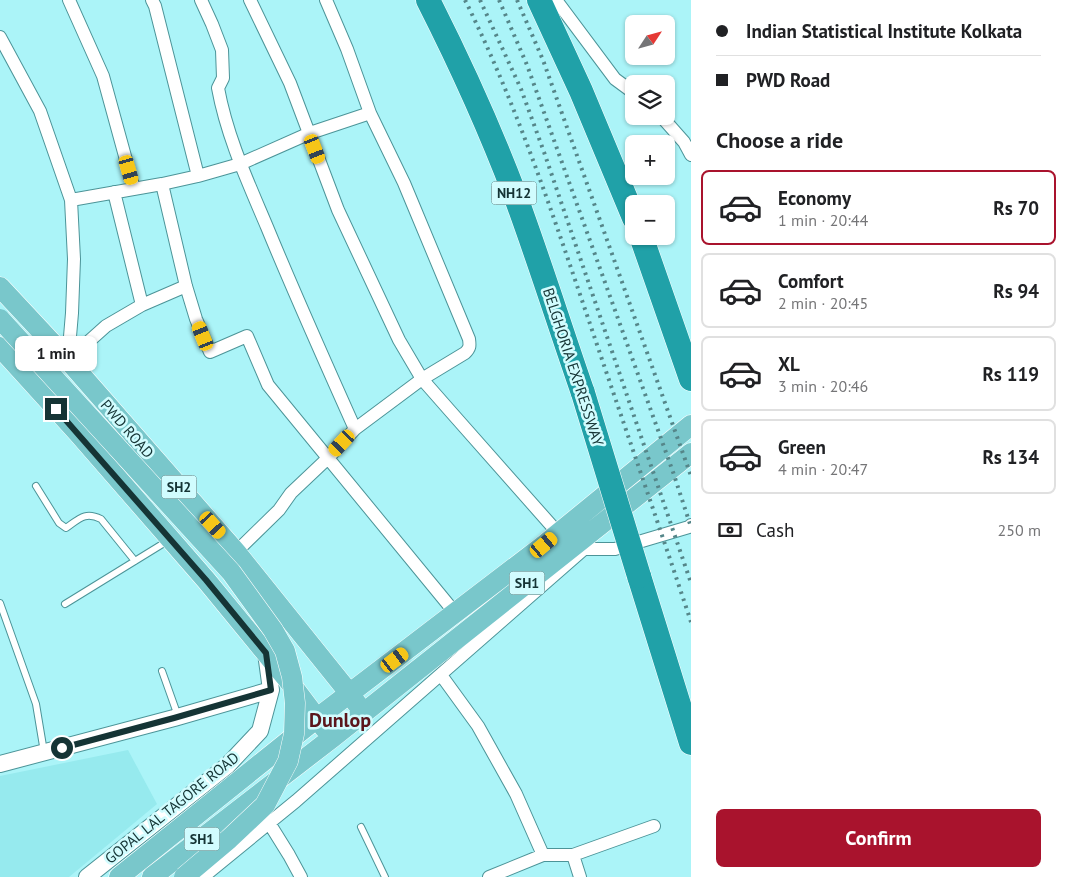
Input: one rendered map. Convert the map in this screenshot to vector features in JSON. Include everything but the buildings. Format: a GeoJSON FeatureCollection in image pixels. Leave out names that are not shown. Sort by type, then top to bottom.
{"type":"FeatureCollection","features":[{"type":"Feature","properties":{"kind":"highway","name":"BELGHORIA EXPRESSWAY"},"geometry":{"type":"LineString","coordinates":[[428,0],[474,97],[515,195],[583,393],[691,743]]}},
{"type":"Feature","properties":{"kind":"highway"},"geometry":{"type":"LineString","coordinates":[[539,0],[581,91],[625,196]]}},
{"type":"Feature","properties":{"kind":"highway"},"geometry":{"type":"LineString","coordinates":[[644,245],[691,379]]}},
{"type":"Feature","properties":{"kind":"main road","name":"PWD ROAD"},"geometry":{"type":"LineString","coordinates":[[0,288],[68,360],[236,552],[350,694],[363,714]]}},
{"type":"Feature","properties":{"kind":"main road"},"geometry":{"type":"LineString","coordinates":[[0,319],[231,572],[273,630],[285,651],[292,677],[295,703],[294,734],[288,761],[265,805],[229,840],[184,877]]}},
{"type":"Feature","properties":{"kind":"main road","name":"SH2"},"geometry":{"type":"LineString","coordinates":[[3,356],[78,433],[206,580],[288,680],[332,738]]}},
{"type":"Feature","properties":{"kind":"main road","name":"SH1"},"geometry":{"type":"LineString","coordinates":[[119,877],[316,719],[456,614],[691,426]]}},
{"type":"Feature","properties":{"kind":"main road","name":"SH1"},"geometry":{"type":"LineString","coordinates":[[152,877],[363,714],[691,453]]}},
{"type":"Feature","properties":{"kind":"street"},"geometry":{"type":"LineString","coordinates":[[69,0],[103,76],[134,189]]}},
{"type":"Feature","properties":{"kind":"street"},"geometry":{"type":"LineString","coordinates":[[152,0],[198,176]]}},
{"type":"Feature","properties":{"kind":"street"},"geometry":{"type":"LineString","coordinates":[[200,0],[222,50],[223,78],[218,88],[240,164],[355,429]]}},
{"type":"Feature","properties":{"kind":"street"},"geometry":{"type":"LineString","coordinates":[[250,0],[290,83],[338,210],[399,340],[422,379],[558,533]]}},
{"type":"Feature","properties":{"kind":"street"},"geometry":{"type":"LineString","coordinates":[[236,552],[279,510],[291,493],[355,429],[422,379],[465,353],[470,345],[404,183],[370,113],[347,49],[326,0]]}},
{"type":"Feature","properties":{"kind":"street"},"geometry":{"type":"LineString","coordinates":[[556,0],[615,79],[625,86]]}},
{"type":"Feature","properties":{"kind":"street"},"geometry":{"type":"LineString","coordinates":[[0,37],[5,55],[40,111],[71,200],[74,259],[68,360]]}},
{"type":"Feature","properties":{"kind":"street"},"geometry":{"type":"LineString","coordinates":[[71,200],[162,184],[240,164],[310,133],[370,113]]}},
{"type":"Feature","properties":{"kind":"street"},"geometry":{"type":"LineString","coordinates":[[669,125],[684,142],[691,155]]}},
{"type":"Feature","properties":{"kind":"street"},"geometry":{"type":"LineString","coordinates":[[162,184],[186,286],[196,319],[210,352],[247,336],[268,385],[456,614]]}},
{"type":"Feature","properties":{"kind":"street"},"geometry":{"type":"LineString","coordinates":[[114,192],[142,305]]}},
{"type":"Feature","properties":{"kind":"street"},"geometry":{"type":"LineString","coordinates":[[68,360],[106,326],[142,305],[186,286]]}},
{"type":"Feature","properties":{"kind":"street"},"geometry":{"type":"LineString","coordinates":[[203,877],[296,801],[584,549],[615,549],[691,525]]}},
{"type":"Feature","properties":{"kind":"street"},"geometry":{"type":"LineString","coordinates":[[0,764],[178,717],[271,690],[266,653]]}},
{"type":"Feature","properties":{"kind":"street"},"geometry":{"type":"LineString","coordinates":[[441,675],[478,726],[516,794],[542,855]]}},
{"type":"Feature","properties":{"kind":"street","name":"GOPAL LAL TAGORE ROAD"},"geometry":{"type":"LineString","coordinates":[[87,877],[227,766],[260,731],[271,690]]}},
{"type":"Feature","properties":{"kind":"street"},"geometry":{"type":"LineString","coordinates":[[252,801],[270,823],[301,877]]}},
{"type":"Feature","properties":{"kind":"street"},"geometry":{"type":"LineString","coordinates":[[489,877],[542,855],[573,855],[654,826]]}},
{"type":"Feature","properties":{"kind":"street"},"geometry":{"type":"LineString","coordinates":[[573,855],[580,877]]}},
{"type":"Feature","properties":{"kind":"lane"},"geometry":{"type":"LineString","coordinates":[[36,486],[59,524],[66,528],[85,516],[94,515],[101,519],[135,561]]}},
{"type":"Feature","properties":{"kind":"lane"},"geometry":{"type":"LineString","coordinates":[[64,604],[170,539]]}},
{"type":"Feature","properties":{"kind":"lane"},"geometry":{"type":"LineString","coordinates":[[0,603],[36,704],[44,752]]}},
{"type":"Feature","properties":{"kind":"lane"},"geometry":{"type":"LineString","coordinates":[[162,671],[178,717]]}},
{"type":"Feature","properties":{"kind":"lane"},"geometry":{"type":"LineString","coordinates":[[360,827],[385,877]]}},
{"type":"Feature","properties":{"kind":"shaded area"},"geometry":{"type":"Polygon","coordinates":[[[128,750],[157,804],[69,877],[0,877],[0,776],[128,750]]]}},
{"type":"Feature","properties":{"kind":"railway"},"geometry":{"type":"LineString","coordinates":[[465,0],[501,78],[547,199],[691,622]]}},
{"type":"Feature","properties":{"kind":"railway"},"geometry":{"type":"LineString","coordinates":[[480,0],[521,89],[544,152],[691,583]]}},
{"type":"Feature","properties":{"kind":"railway"},"geometry":{"type":"LineString","coordinates":[[499,0],[527,65],[691,527]]}},
{"type":"Feature","properties":{"kind":"railway"},"geometry":{"type":"LineString","coordinates":[[517,0],[543,60],[691,476]]}},
{"type":"Feature","properties":{"kind":"district","name":"Dunlop"},"geometry":{"type":"Point","coordinates":[340,720]}},
{"type":"Feature","properties":{"kind":"route"},"geometry":{"type":"LineString","coordinates":[[56,409],[206,580],[266,653],[271,690],[62,748]]}}]}
